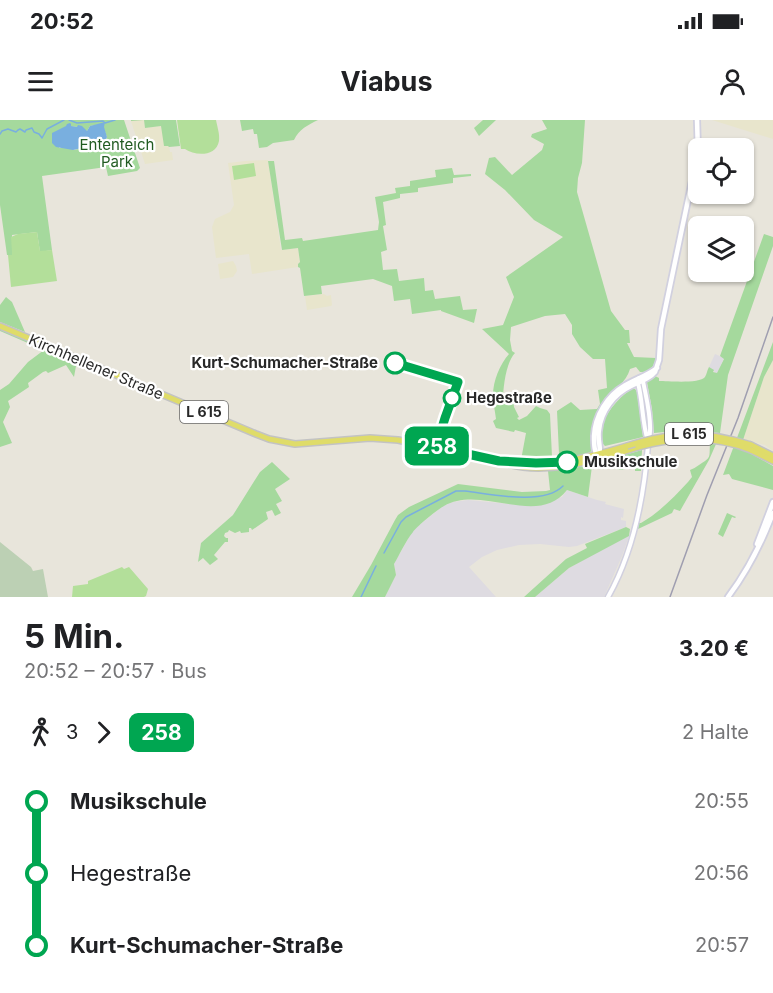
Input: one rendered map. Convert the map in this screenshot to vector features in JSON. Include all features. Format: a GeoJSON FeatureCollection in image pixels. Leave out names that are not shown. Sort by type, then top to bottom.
{"type":"FeatureCollection","features":[{"type":"Feature","properties":{"kind":"main road"},"geometry":{"type":"LineString","coordinates":[[598,456],[599,428],[606,408],[622,391],[657,368],[661,329],[698,152],[697,120]]}},
{"type":"Feature","properties":{"kind":"main road","name":"Kirchhellener Straße"},"geometry":{"type":"LineString","coordinates":[[0,326],[269,439],[295,444],[370,438],[389,439],[499,461],[531,463],[573,461],[598,456]]}},
{"type":"Feature","properties":{"kind":"main road","name":"L 615"},"geometry":{"type":"LineString","coordinates":[[598,456],[667,435],[693,434],[719,436],[773,456]]}},
{"type":"Feature","properties":{"kind":"main road","name":"L 615"},"geometry":{"type":"LineString","coordinates":[[598,456],[677,439],[697,439],[751,447],[773,461]]}},
{"type":"Feature","properties":{"kind":"main road"},"geometry":{"type":"LineString","coordinates":[[754,554],[773,502]]}},
{"type":"Feature","properties":{"kind":"main road"},"geometry":{"type":"LineString","coordinates":[[730,595],[754,554],[773,513]]}},
{"type":"Feature","properties":{"kind":"street"},"geometry":{"type":"LineString","coordinates":[[608,597],[620,573],[635,528],[645,471],[648,441],[645,433],[640,381]]}},
{"type":"Feature","properties":{"kind":"shaded area"},"geometry":{"type":"Polygon","coordinates":[[[144,120],[145,128],[161,126],[165,146],[169,146],[173,160],[145,164],[131,121],[144,120]]]}},
{"type":"Feature","properties":{"kind":"shaded area"},"geometry":{"type":"Polygon","coordinates":[[[712,120],[773,120],[773,139],[712,120]]]}},
{"type":"Feature","properties":{"kind":"shaded area"},"geometry":{"type":"Polygon","coordinates":[[[268,160],[281,250],[298,248],[300,262],[298,267],[252,274],[249,254],[216,258],[212,227],[215,219],[230,212],[234,205],[228,163],[268,160]]]}},
{"type":"Feature","properties":{"kind":"shaded area"},"geometry":{"type":"Polygon","coordinates":[[[233,261],[237,271],[233,277],[220,279],[218,264],[233,261]]]}},
{"type":"Feature","properties":{"kind":"shaded area"},"geometry":{"type":"Polygon","coordinates":[[[331,295],[331,306],[307,310],[305,296],[331,295]]]}},
{"type":"Feature","properties":{"kind":"shaded area"},"geometry":{"type":"Polygon","coordinates":[[[715,354],[724,358],[717,374],[709,367],[715,354]]]}},
{"type":"Feature","properties":{"kind":"shaded area"},"geometry":{"type":"Polygon","coordinates":[[[773,360],[773,451],[765,445],[743,439],[764,377],[773,360]]]}},
{"type":"Feature","properties":{"kind":"shaded area"},"geometry":{"type":"Polygon","coordinates":[[[567,490],[624,509],[621,520],[626,521],[626,527],[577,546],[519,545],[497,550],[482,557],[469,567],[496,597],[385,597],[396,575],[394,564],[413,530],[443,506],[468,500],[531,506],[562,497],[567,490]]]}},
{"type":"Feature","properties":{"kind":"shaded area"},"geometry":{"type":"Polygon","coordinates":[[[629,536],[622,556],[604,597],[535,597],[569,568],[629,536]]]}},
{"type":"Feature","properties":{"kind":"green space","name":"Ententeich Park"},"geometry":{"type":"Polygon","coordinates":[[[0,120],[124,120],[140,168],[137,171],[108,176],[106,167],[42,176],[52,250],[40,252],[37,232],[12,235],[12,255],[7,255],[0,205],[0,120]],[[102,124],[90,126],[87,131],[78,127],[66,126],[59,148],[74,150],[101,144],[107,137],[102,124]]]}},
{"type":"Feature","properties":{"kind":"green space"},"geometry":{"type":"Polygon","coordinates":[[[144,120],[176,120],[180,146],[164,146],[161,126],[145,128],[144,120]]]}},
{"type":"Feature","properties":{"kind":"green space"},"geometry":{"type":"Polygon","coordinates":[[[177,120],[216,120],[219,136],[217,146],[205,154],[181,149],[177,120]]]}},
{"type":"Feature","properties":{"kind":"green space"},"geometry":{"type":"Polygon","coordinates":[[[240,120],[318,120],[301,130],[294,140],[259,148],[257,134],[254,134],[253,129],[242,131],[240,120]]]}},
{"type":"Feature","properties":{"kind":"green space"},"geometry":{"type":"Polygon","coordinates":[[[483,120],[496,120],[479,136],[474,128],[483,120]]]}},
{"type":"Feature","properties":{"kind":"green space"},"geometry":{"type":"Polygon","coordinates":[[[542,120],[585,120],[577,192],[611,311],[625,330],[629,330],[630,343],[627,343],[634,357],[656,358],[652,367],[646,372],[640,372],[636,367],[630,369],[623,382],[606,398],[598,410],[594,423],[592,451],[584,455],[562,459],[559,457],[557,411],[571,402],[580,410],[597,409],[600,404],[598,390],[607,388],[605,359],[593,359],[580,347],[572,334],[572,325],[565,314],[545,316],[511,327],[510,340],[512,351],[515,353],[507,369],[503,400],[513,399],[519,420],[527,416],[536,406],[547,410],[550,414],[552,457],[550,460],[534,461],[521,460],[526,433],[496,428],[493,421],[496,419],[494,384],[509,354],[482,329],[503,325],[514,297],[506,277],[563,237],[534,220],[505,190],[485,174],[489,158],[495,157],[512,175],[542,150],[544,144],[531,137],[532,134],[547,129],[542,120]]]}},
{"type":"Feature","properties":{"kind":"green space"},"geometry":{"type":"Polygon","coordinates":[[[268,161],[274,161],[285,240],[302,238],[303,241],[378,230],[375,197],[396,193],[395,188],[410,186],[410,181],[436,177],[435,170],[452,168],[454,175],[471,174],[471,176],[453,178],[453,183],[418,188],[418,192],[400,194],[400,198],[383,202],[386,225],[383,226],[387,250],[381,252],[383,270],[397,269],[399,281],[424,278],[425,291],[433,290],[435,299],[460,296],[463,310],[477,309],[474,323],[441,310],[412,314],[410,299],[394,301],[392,286],[373,279],[321,286],[322,294],[304,296],[298,267],[300,262],[298,248],[282,250],[268,161]]]}},
{"type":"Feature","properties":{"kind":"green space"},"geometry":{"type":"Polygon","coordinates":[[[254,163],[256,176],[234,180],[232,166],[254,163]]]}},
{"type":"Feature","properties":{"kind":"green space"},"geometry":{"type":"Polygon","coordinates":[[[37,232],[40,251],[52,250],[57,281],[11,287],[8,255],[12,255],[11,237],[37,232]]]}},
{"type":"Feature","properties":{"kind":"green space"},"geometry":{"type":"Polygon","coordinates":[[[764,234],[773,237],[773,246],[728,375],[720,433],[686,430],[654,433],[647,382],[655,376],[659,378],[659,381],[697,381],[705,377],[709,367],[717,373],[724,359],[720,356],[747,282],[754,282],[754,262],[764,234]]]}},
{"type":"Feature","properties":{"kind":"green space"},"geometry":{"type":"Polygon","coordinates":[[[6,297],[12,302],[25,332],[0,322],[0,305],[6,297]]]}},
{"type":"Feature","properties":{"kind":"green space"},"geometry":{"type":"Polygon","coordinates":[[[0,329],[64,357],[65,360],[65,358],[73,361],[76,366],[74,377],[66,365],[48,373],[43,372],[28,383],[29,387],[8,401],[10,407],[3,422],[12,443],[0,447],[0,390],[9,384],[28,362],[44,350],[0,331],[0,329]]]}},
{"type":"Feature","properties":{"kind":"green space"},"geometry":{"type":"Polygon","coordinates":[[[773,342],[773,360],[764,377],[740,449],[773,466],[773,490],[732,479],[729,474],[723,475],[773,342]]]}},
{"type":"Feature","properties":{"kind":"green space"},"geometry":{"type":"Polygon","coordinates":[[[632,389],[637,392],[643,437],[605,446],[600,432],[603,423],[619,399],[632,389]]]}},
{"type":"Feature","properties":{"kind":"green space"},"geometry":{"type":"Polygon","coordinates":[[[710,443],[716,444],[680,511],[674,509],[672,513],[638,529],[639,523],[661,509],[688,482],[692,477],[690,470],[708,458],[710,443]]]}},
{"type":"Feature","properties":{"kind":"green space"},"geometry":{"type":"Polygon","coordinates":[[[642,450],[641,471],[635,471],[635,468],[624,467],[623,470],[602,465],[592,466],[588,497],[567,490],[555,501],[541,505],[525,506],[475,500],[459,501],[444,506],[413,532],[394,564],[396,575],[385,597],[352,597],[398,515],[409,507],[458,484],[522,492],[546,491],[550,490],[548,471],[587,466],[642,450]]]}},
{"type":"Feature","properties":{"kind":"green space"},"geometry":{"type":"Polygon","coordinates":[[[272,462],[290,479],[275,489],[282,501],[276,504],[281,513],[275,516],[272,510],[266,512],[268,519],[252,530],[249,528],[249,532],[235,533],[229,530],[224,536],[228,538],[228,542],[225,542],[214,555],[218,559],[210,565],[203,558],[198,562],[201,543],[233,515],[260,472],[272,462]]]}},
{"type":"Feature","properties":{"kind":"green space"},"geometry":{"type":"Polygon","coordinates":[[[727,513],[736,517],[732,517],[723,537],[718,534],[727,513]]]}},
{"type":"Feature","properties":{"kind":"green space"},"geometry":{"type":"Polygon","coordinates":[[[626,527],[630,529],[629,536],[569,568],[535,597],[524,597],[566,559],[587,548],[585,544],[626,527]]]}},
{"type":"Feature","properties":{"kind":"green space"},"geometry":{"type":"Polygon","coordinates":[[[0,542],[33,571],[43,569],[48,597],[0,597],[0,542]]]}},
{"type":"Feature","properties":{"kind":"green space"},"geometry":{"type":"Polygon","coordinates":[[[122,567],[124,569],[129,567],[148,589],[146,596],[72,597],[73,586],[88,584],[88,581],[122,567]]]}},
{"type":"Feature","properties":{"kind":"water"},"geometry":{"type":"Polygon","coordinates":[[[105,122],[107,137],[101,144],[73,150],[56,147],[52,143],[52,133],[67,124],[82,126],[87,131],[90,126],[105,122]]]}},
{"type":"Feature","properties":{"kind":"waterway"},"geometry":{"type":"LineString","coordinates":[[0,134],[8,129],[16,132],[20,129],[25,132],[32,128],[42,138],[47,129],[64,120]]}},
{"type":"Feature","properties":{"kind":"waterway"},"geometry":{"type":"LineString","coordinates":[[69,120],[77,123],[103,121],[105,123],[115,120]]}},
{"type":"Feature","properties":{"kind":"waterway"},"geometry":{"type":"LineString","coordinates":[[384,553],[406,517],[456,491],[530,497],[543,496],[563,486]]}},
{"type":"Feature","properties":{"kind":"waterway"},"geometry":{"type":"LineString","coordinates":[[361,597],[376,566]]}},
{"type":"Feature","properties":{"kind":"railway"},"geometry":{"type":"LineString","coordinates":[[670,597],[738,418],[773,317]]}},
{"type":"Feature","properties":{"kind":"bus line","name":"258"},"geometry":{"type":"LineString","coordinates":[[395,363],[458,382],[436,447],[499,461],[567,462]]}},
{"type":"Feature","properties":{"kind":"place","name":"Kurt-Schumacher-Straße"},"geometry":{"type":"Point","coordinates":[395,363]}},
{"type":"Feature","properties":{"kind":"place","name":"Hegestraße"},"geometry":{"type":"Point","coordinates":[452,398]}},
{"type":"Feature","properties":{"kind":"place","name":"Musikschule"},"geometry":{"type":"Point","coordinates":[567,462]}}]}
